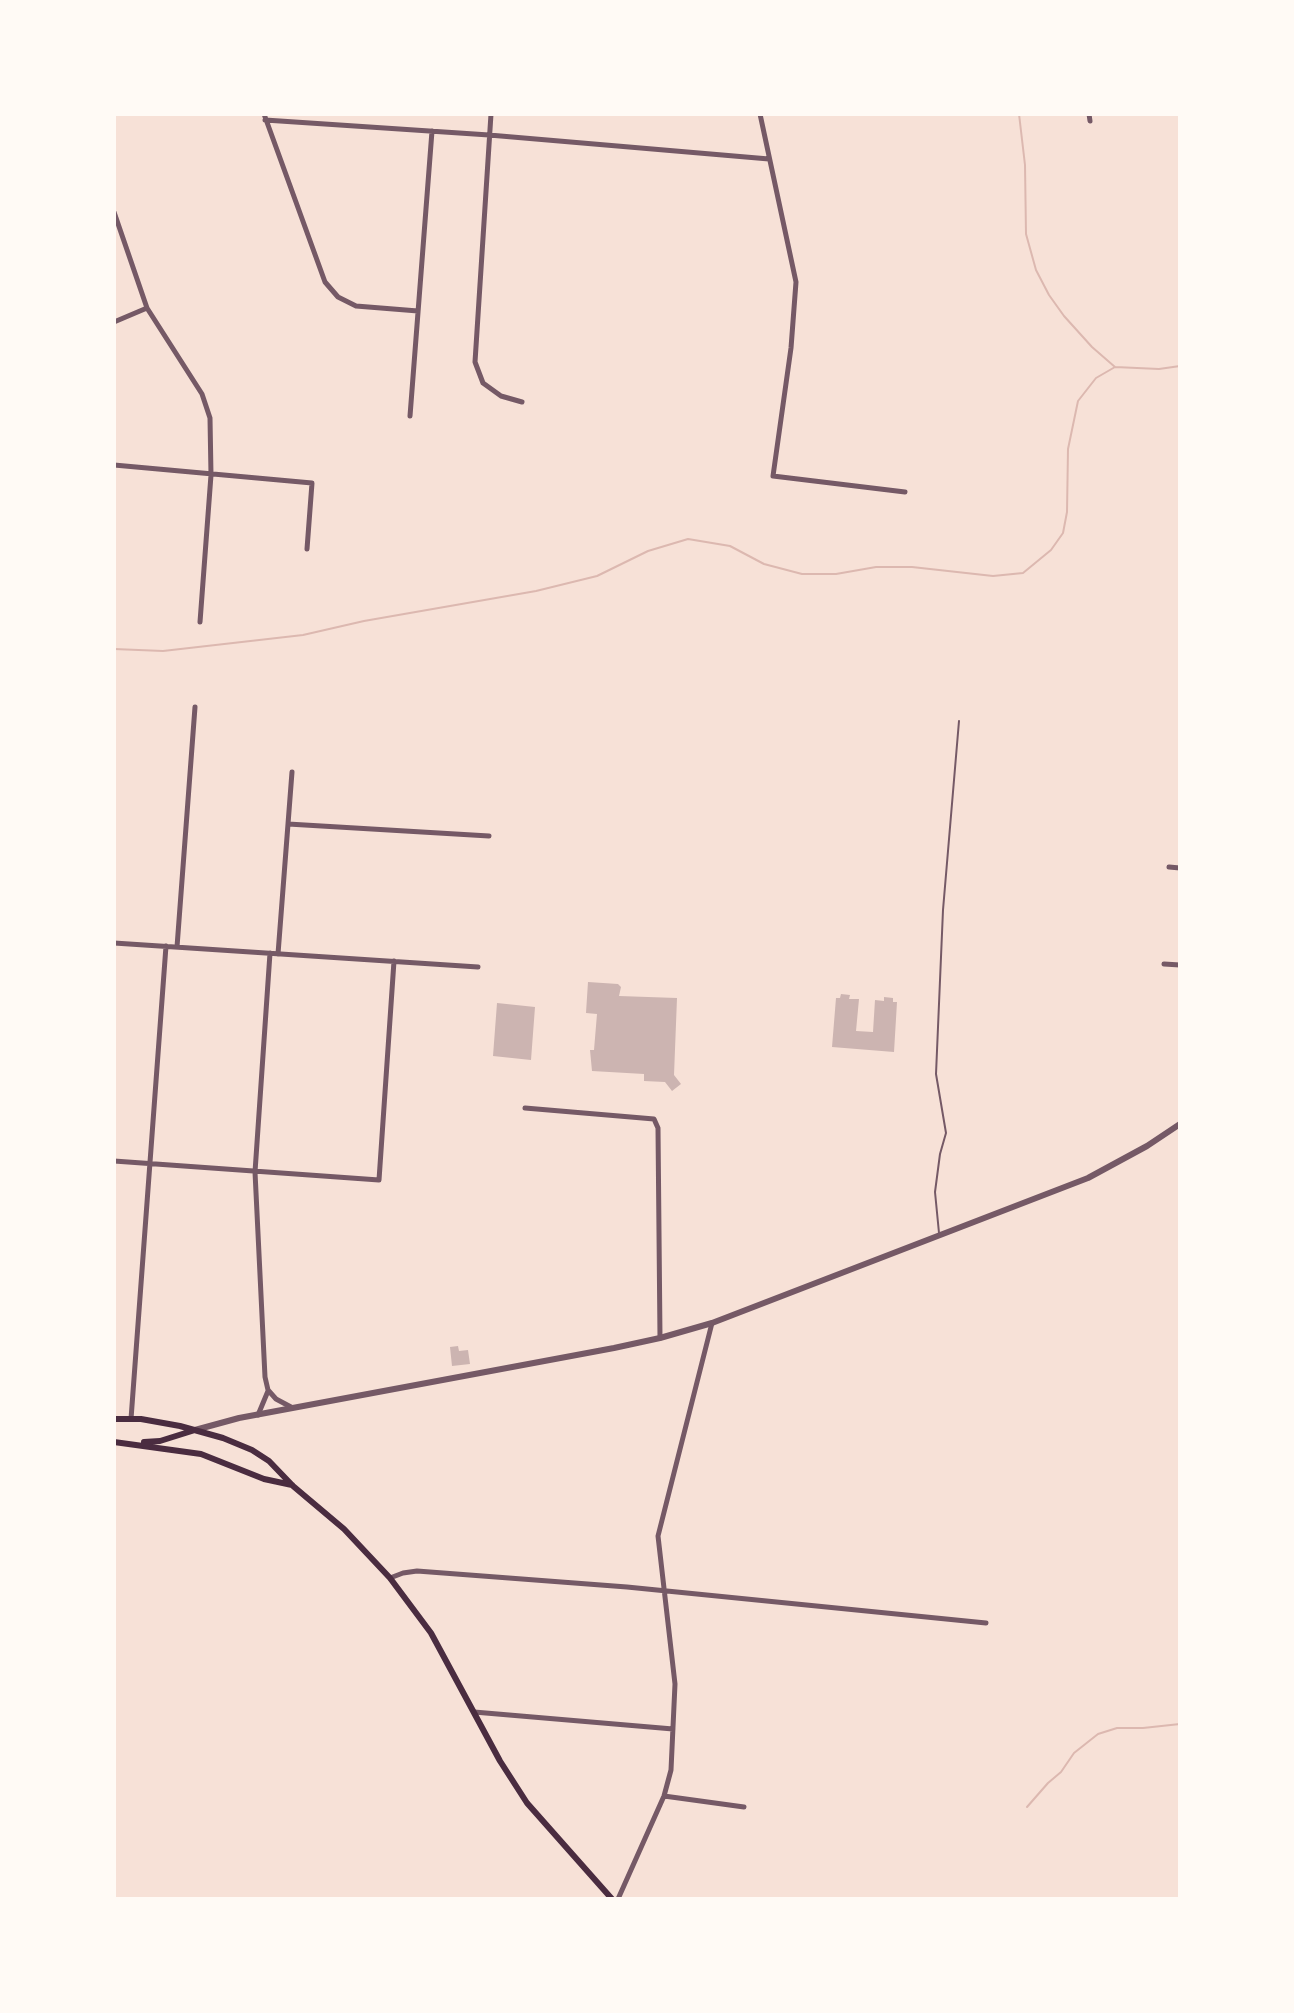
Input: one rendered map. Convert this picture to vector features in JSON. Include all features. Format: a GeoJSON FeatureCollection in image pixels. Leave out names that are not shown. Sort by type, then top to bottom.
{"type":"FeatureCollection","features":[{"type":"Feature","properties":{"kind":"main road"},"geometry":{"type":"LineString","coordinates":[[114,1419],[195,1430],[252,1450],[269,1461],[293,1486],[344,1529],[390,1578],[431,1633],[527,1803],[612,1899]]}},
{"type":"Feature","properties":{"kind":"main road"},"geometry":{"type":"LineString","coordinates":[[128,1443],[160,1441],[195,1430]]}},
{"type":"Feature","properties":{"kind":"main road"},"geometry":{"type":"LineString","coordinates":[[114,1442],[201,1454],[264,1479],[293,1486]]}},
{"type":"Feature","properties":{"kind":"street"},"geometry":{"type":"LineString","coordinates":[[491,114],[475,362],[483,383],[501,396],[522,402]]}},
{"type":"Feature","properties":{"kind":"street"},"geometry":{"type":"LineString","coordinates":[[760,114],[796,282],[791,348],[773,476],[905,492]]}},
{"type":"Feature","properties":{"kind":"street"},"geometry":{"type":"LineString","coordinates":[[418,311],[356,306],[338,297],[325,282],[264,117],[769,159]]}},
{"type":"Feature","properties":{"kind":"street"},"geometry":{"type":"LineString","coordinates":[[410,416],[432,131]]}},
{"type":"Feature","properties":{"kind":"street"},"geometry":{"type":"LineString","coordinates":[[114,212],[147,308],[202,394],[210,418],[211,475],[200,622]]}},
{"type":"Feature","properties":{"kind":"street"},"geometry":{"type":"LineString","coordinates":[[114,322],[147,308]]}},
{"type":"Feature","properties":{"kind":"street"},"geometry":{"type":"LineString","coordinates":[[114,465],[312,483],[307,549]]}},
{"type":"Feature","properties":{"kind":"street"},"geometry":{"type":"LineString","coordinates":[[177,947],[195,707]]}},
{"type":"Feature","properties":{"kind":"street"},"geometry":{"type":"LineString","coordinates":[[278,954],[292,772]]}},
{"type":"Feature","properties":{"kind":"street"},"geometry":{"type":"LineString","coordinates":[[288,824],[489,836]]}},
{"type":"Feature","properties":{"kind":"street"},"geometry":{"type":"LineString","coordinates":[[1169,867],[1180,868]]}},
{"type":"Feature","properties":{"kind":"street"},"geometry":{"type":"LineString","coordinates":[[114,943],[478,967]]}},
{"type":"Feature","properties":{"kind":"street"},"geometry":{"type":"LineString","coordinates":[[131,1419],[166,946]]}},
{"type":"Feature","properties":{"kind":"street"},"geometry":{"type":"LineString","coordinates":[[258,1415],[268,1390],[255,1172],[270,953]]}},
{"type":"Feature","properties":{"kind":"street"},"geometry":{"type":"LineString","coordinates":[[114,1161],[379,1180],[394,961]]}},
{"type":"Feature","properties":{"kind":"street"},"geometry":{"type":"LineString","coordinates":[[1164,964],[1180,965]]}},
{"type":"Feature","properties":{"kind":"street"},"geometry":{"type":"LineString","coordinates":[[525,1108],[654,1119],[658,1128],[660,1338]]}},
{"type":"Feature","properties":{"kind":"street"},"geometry":{"type":"LineString","coordinates":[[195,1430],[258,1415],[660,1338],[712,1323],[1088,1178],[1180,1124]]}},
{"type":"Feature","properties":{"kind":"street"},"geometry":{"type":"LineString","coordinates":[[618,1899],[664,1796],[671,1770],[675,1684],[658,1536],[712,1323]]}},
{"type":"Feature","properties":{"kind":"street"},"geometry":{"type":"LineString","coordinates":[[268,1390],[285,1405],[296,1408]]}},
{"type":"Feature","properties":{"kind":"street"},"geometry":{"type":"LineString","coordinates":[[390,1578],[417,1571],[664,1591],[986,1623]]}},
{"type":"Feature","properties":{"kind":"street"},"geometry":{"type":"LineString","coordinates":[[473,1712],[673,1729]]}},
{"type":"Feature","properties":{"kind":"street"},"geometry":{"type":"LineString","coordinates":[[664,1796],[744,1807]]}},
{"type":"Feature","properties":{"kind":"lane"},"geometry":{"type":"LineString","coordinates":[[939,1235],[935,1192],[946,1133],[936,1074],[941,955],[959,721]]}},
{"type":"Feature","properties":{"kind":"building"},"geometry":{"type":"Polygon","coordinates":[[[588,982],[618,984],[621,987],[619,996],[677,998],[674,1075],[681,1084],[672,1091],[665,1082],[644,1081],[644,1074],[592,1071],[590,1050],[594,1050],[597,1014],[586,1013],[588,982]]]}},
{"type":"Feature","properties":{"kind":"building"},"geometry":{"type":"Polygon","coordinates":[[[841,994],[850,995],[849,999],[859,999],[856,1031],[873,1032],[875,1000],[884,1001],[884,997],[897,1002],[894,1052],[832,1047],[836,998],[840,998],[841,994]]]}},
{"type":"Feature","properties":{"kind":"building"},"geometry":{"type":"Polygon","coordinates":[[[497,1003],[535,1007],[531,1060],[493,1056],[497,1003]]]}},
{"type":"Feature","properties":{"kind":"building"},"geometry":{"type":"Polygon","coordinates":[[[458,1346],[459,1351],[468,1350],[470,1364],[452,1366],[450,1347],[458,1346]]]}},
{"type":"Feature","properties":{"kind":"waterway"},"geometry":{"type":"LineString","coordinates":[[1019,114],[1025,165],[1026,234],[1036,270],[1049,295],[1092,347],[1115,367],[1159,369],[1180,366]]}},
{"type":"Feature","properties":{"kind":"waterway"},"geometry":{"type":"LineString","coordinates":[[114,649],[163,651],[303,635],[364,621],[536,591],[597,576],[648,551],[688,539],[730,546],[764,564],[802,574],[836,574],[876,567],[912,567],[993,576],[1023,573],[1051,550],[1063,533],[1067,512],[1068,449],[1078,401],[1096,378],[1115,367]]}},
{"type":"Feature","properties":{"kind":"waterway"},"geometry":{"type":"LineString","coordinates":[[1027,1807],[1061,1772],[1074,1753],[1098,1734],[1117,1728],[1180,1724]]}}]}
